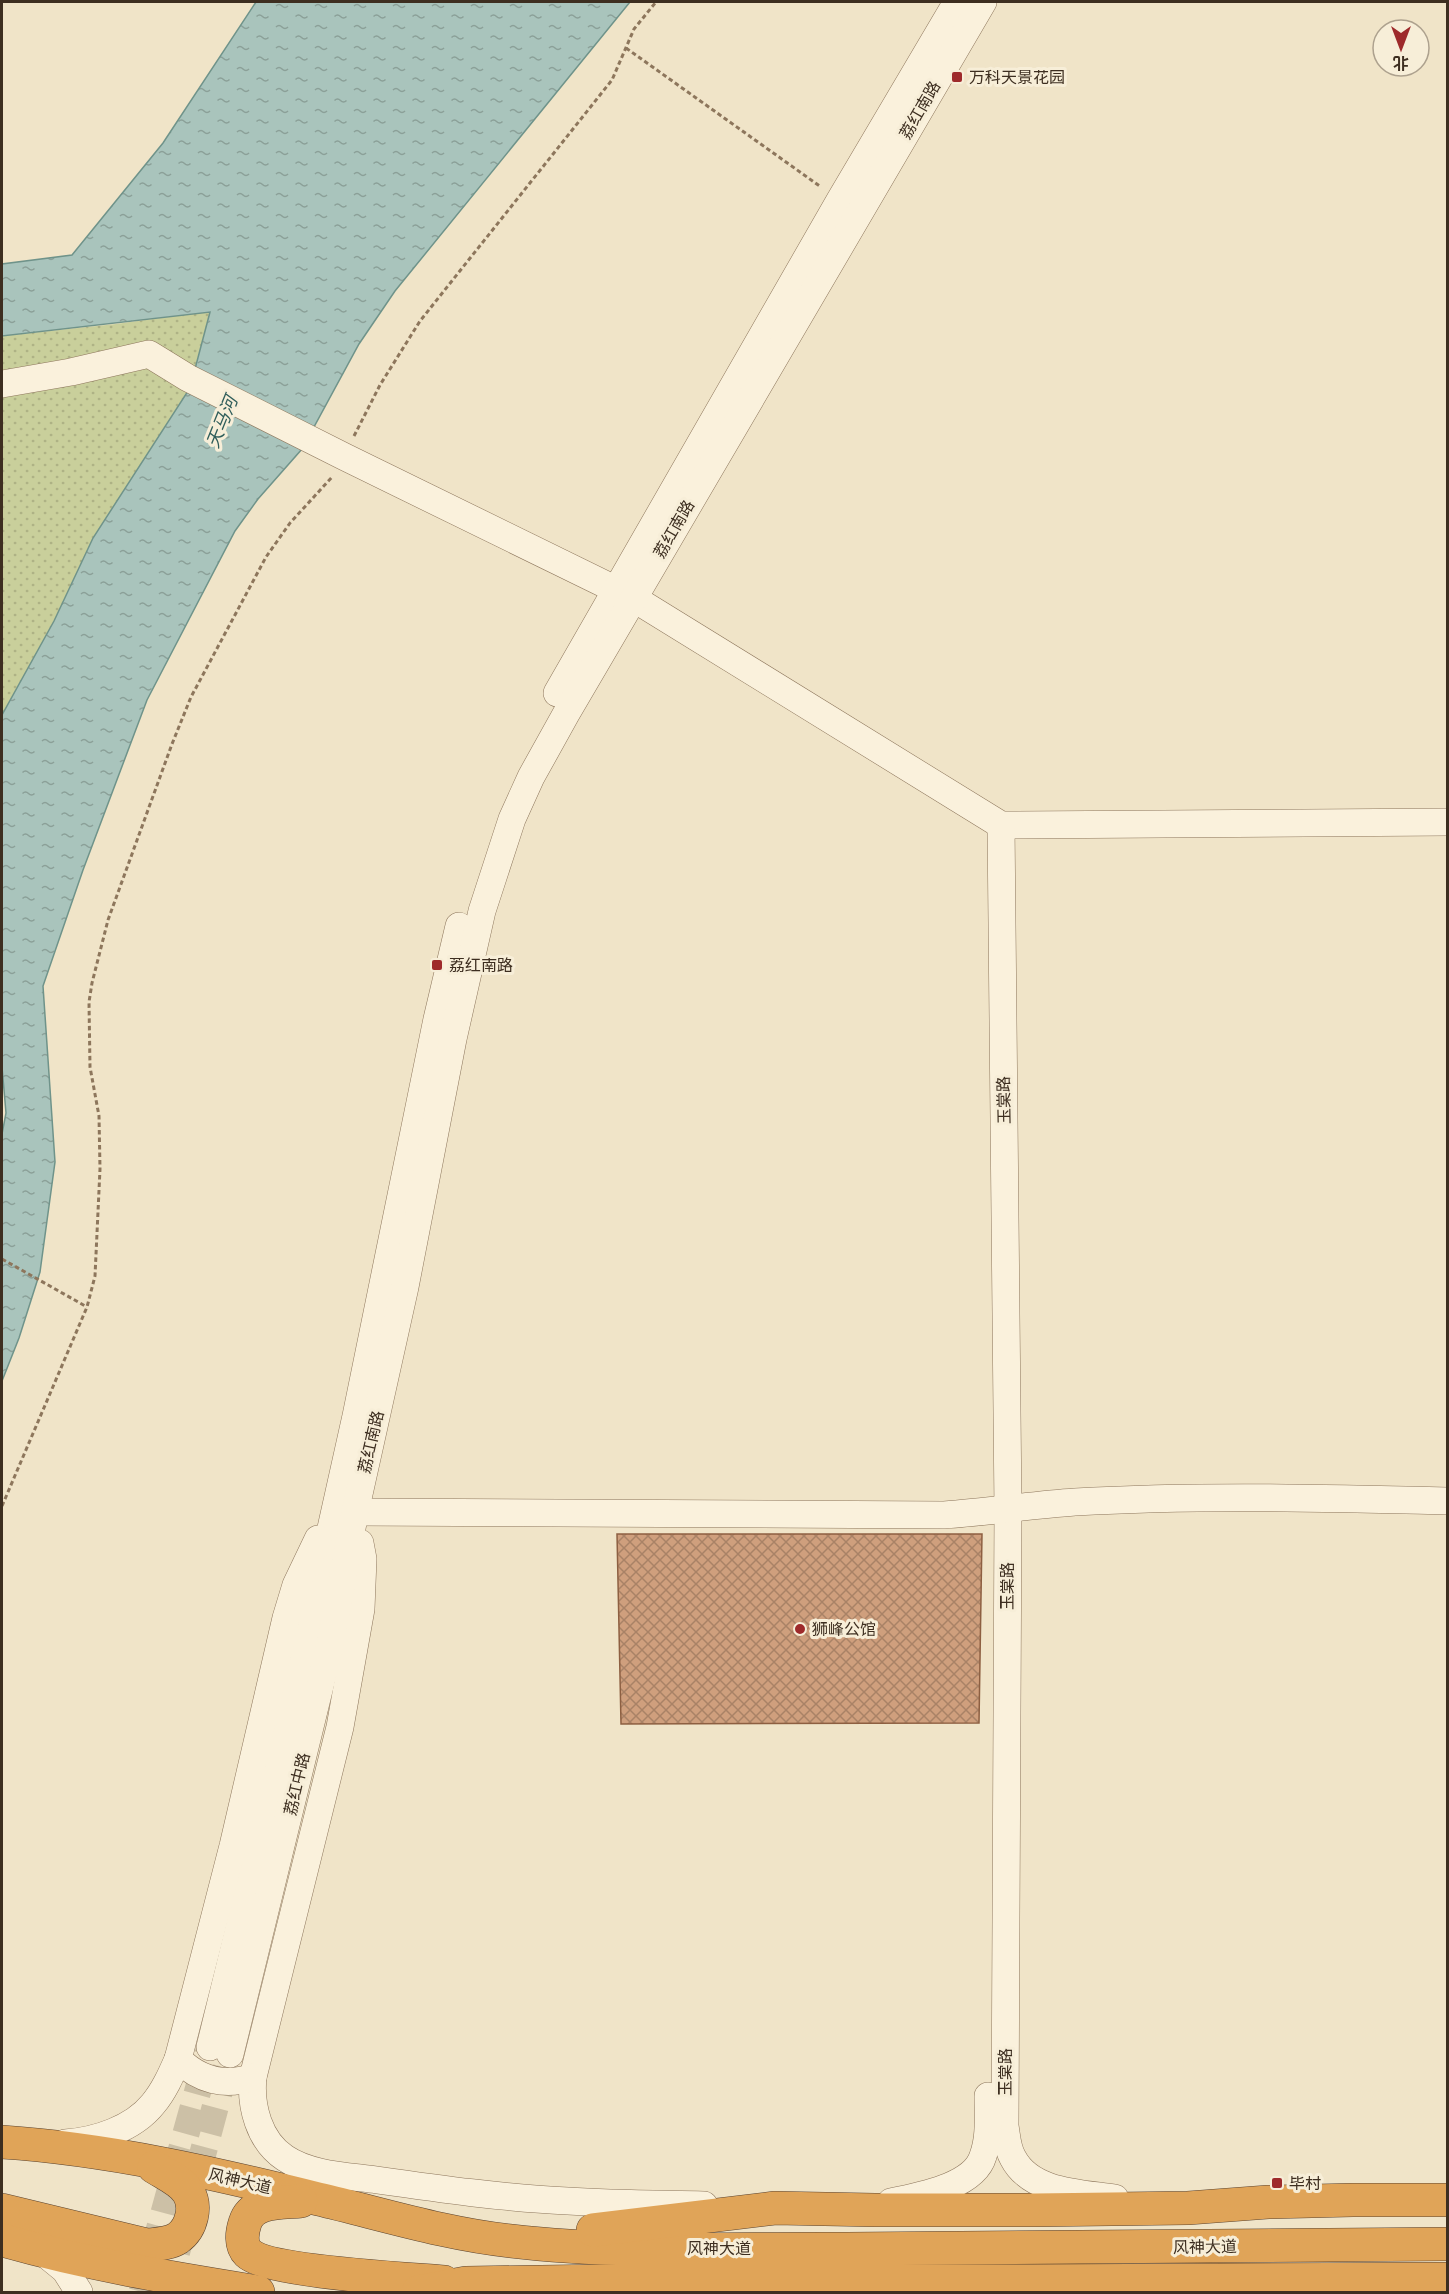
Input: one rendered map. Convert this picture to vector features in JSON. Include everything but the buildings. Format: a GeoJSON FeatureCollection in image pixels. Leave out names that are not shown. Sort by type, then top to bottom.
{"type":"FeatureCollection","features":[{"type":"Feature","properties":{"kind":"highway","name":"风神大道"},"geometry":{"type":"LineString","coordinates":[[2,2142],[44,2145],[146,2161],[321,2199],[467,2235],[564,2246],[987,2249],[1448,2244]]}},
{"type":"Feature","properties":{"kind":"highway"},"geometry":{"type":"LineString","coordinates":[[2,2210],[147,2245],[163,2244],[178,2238],[187,2229],[192,2217],[193,2206],[188,2192],[180,2184],[146,2161]]}},
{"type":"Feature","properties":{"kind":"highway"},"geometry":{"type":"LineString","coordinates":[[321,2199],[264,2205],[253,2210],[246,2218],[242,2233],[243,2245],[248,2253],[267,2262],[310,2269],[545,2292]]}},
{"type":"Feature","properties":{"kind":"highway"},"geometry":{"type":"LineString","coordinates":[[509,2241],[774,2208],[970,2211],[1188,2208],[1268,2202],[1448,2200]]}},
{"type":"Feature","properties":{"kind":"highway"},"geometry":{"type":"LineString","coordinates":[[1268,2202],[1448,2235]]}},
{"type":"Feature","properties":{"kind":"highway"},"geometry":{"type":"LineString","coordinates":[[2,2240],[43,2252],[135,2272],[258,2292]]}},
{"type":"Feature","properties":{"kind":"highway","name":"风神大道"},"geometry":{"type":"LineString","coordinates":[[418,2292],[466,2283],[606,2281],[1448,2279]]}},
{"type":"Feature","properties":{"kind":"highway"},"geometry":{"type":"LineString","coordinates":[[1164,2281],[1228,2292]]}},
{"type":"Feature","properties":{"kind":"street","name":"荔红南路"},"geometry":{"type":"LineString","coordinates":[[624,593],[840,200],[957,2]]}},
{"type":"Feature","properties":{"kind":"street","name":"荔红南路"},"geometry":{"type":"LineString","coordinates":[[345,1512],[446,977],[475,867],[498,805],[515,770],[983,2]]}},
{"type":"Feature","properties":{"kind":"street"},"geometry":{"type":"LineString","coordinates":[[2,384],[149,354],[188,378],[345,457],[624,593],[994,821],[1448,822]]}},
{"type":"Feature","properties":{"kind":"street","name":"玉棠路"},"geometry":{"type":"LineString","coordinates":[[994,821],[1005,2126],[1008,2147],[1014,2160],[1030,2177],[1044,2185],[1067,2191],[1188,2208]]}},
{"type":"Feature","properties":{"kind":"street"},"geometry":{"type":"LineString","coordinates":[[345,1512],[944,1515],[1076,1502],[1196,1499],[1448,1501]]}},
{"type":"Feature","properties":{"kind":"street","name":"玉棠路"},"geometry":{"type":"LineString","coordinates":[[861,2210],[935,2192],[957,2183],[980,2164],[987,2144],[999,1510]]}},
{"type":"Feature","properties":{"kind":"street"},"geometry":{"type":"LineString","coordinates":[[44,2145],[84,2142],[128,2124],[152,2107],[166,2087],[178,2060],[296,1585],[306,1562],[345,1512]]}},
{"type":"Feature","properties":{"kind":"street"},"geometry":{"type":"LineString","coordinates":[[345,1512],[363,1559],[362,1599],[340,1727],[253,2077],[252,2102],[259,2125],[273,2147],[284,2158],[300,2166],[333,2174],[431,2188],[565,2201],[774,2208]]}},
{"type":"Feature","properties":{"kind":"street","name":"荔红中路"},"geometry":{"type":"LineString","coordinates":[[220,2050],[330,1645],[345,1512]]}},
{"type":"Feature","properties":{"kind":"street"},"geometry":{"type":"LineString","coordinates":[[178,2060],[191,2072],[215,2081],[232,2082],[253,2077]]}},
{"type":"Feature","properties":{"kind":"street"},"geometry":{"type":"LineString","coordinates":[[43,2252],[65,2270],[79,2292]]}},
{"type":"Feature","properties":{"kind":"path"},"geometry":{"type":"LineString","coordinates":[[2,1506],[87,1307],[95,1276],[100,1169],[99,1116],[90,1066],[89,1002],[92,983],[108,920],[191,697],[266,557],[291,523],[336,472],[362,417],[401,350],[427,312],[612,80],[634,29],[656,2]]}},
{"type":"Feature","properties":{"kind":"path"},"geometry":{"type":"LineString","coordinates":[[626,48],[840,200]]}},
{"type":"Feature","properties":{"kind":"path"},"geometry":{"type":"LineString","coordinates":[[2,1259],[87,1307]]}},
{"type":"Feature","properties":{"kind":"green space"},"geometry":{"type":"Polygon","coordinates":[[[210,311],[190,388],[93,538],[54,621],[2,715],[2,336],[210,311]]]}},
{"type":"Feature","properties":{"kind":"water","name":"天马河"},"geometry":{"type":"Polygon","coordinates":[[[256,2],[630,2],[395,291],[359,344],[302,449],[258,499],[235,531],[147,700],[83,870],[43,986],[55,1162],[40,1272],[19,1338],[2,1381],[2,1134],[6,1113],[2,1067],[2,715],[54,621],[93,538],[190,388],[210,312],[2,336],[2,264],[72,255],[163,143],[256,2]]]}},
{"type":"Feature","properties":{"kind":"tunnel"},"geometry":{"type":"LineString","coordinates":[[142,2292],[210,2047]]}},
{"type":"Feature","properties":{"kind":"tunnel"},"geometry":{"type":"LineString","coordinates":[[166,2292],[228,2059]]}},
{"type":"Feature","properties":{"kind":"place","name":"万科天景花园"},"geometry":{"type":"Point","coordinates":[957,77]}},
{"type":"Feature","properties":{"kind":"place","name":"荔红南路"},"geometry":{"type":"Point","coordinates":[437,965]}},
{"type":"Feature","properties":{"kind":"place","name":"狮峰公馆"},"geometry":{"type":"Point","coordinates":[800,1629]}},
{"type":"Feature","properties":{"kind":"place","name":"毕村"},"geometry":{"type":"Point","coordinates":[1277,2183]}}]}
